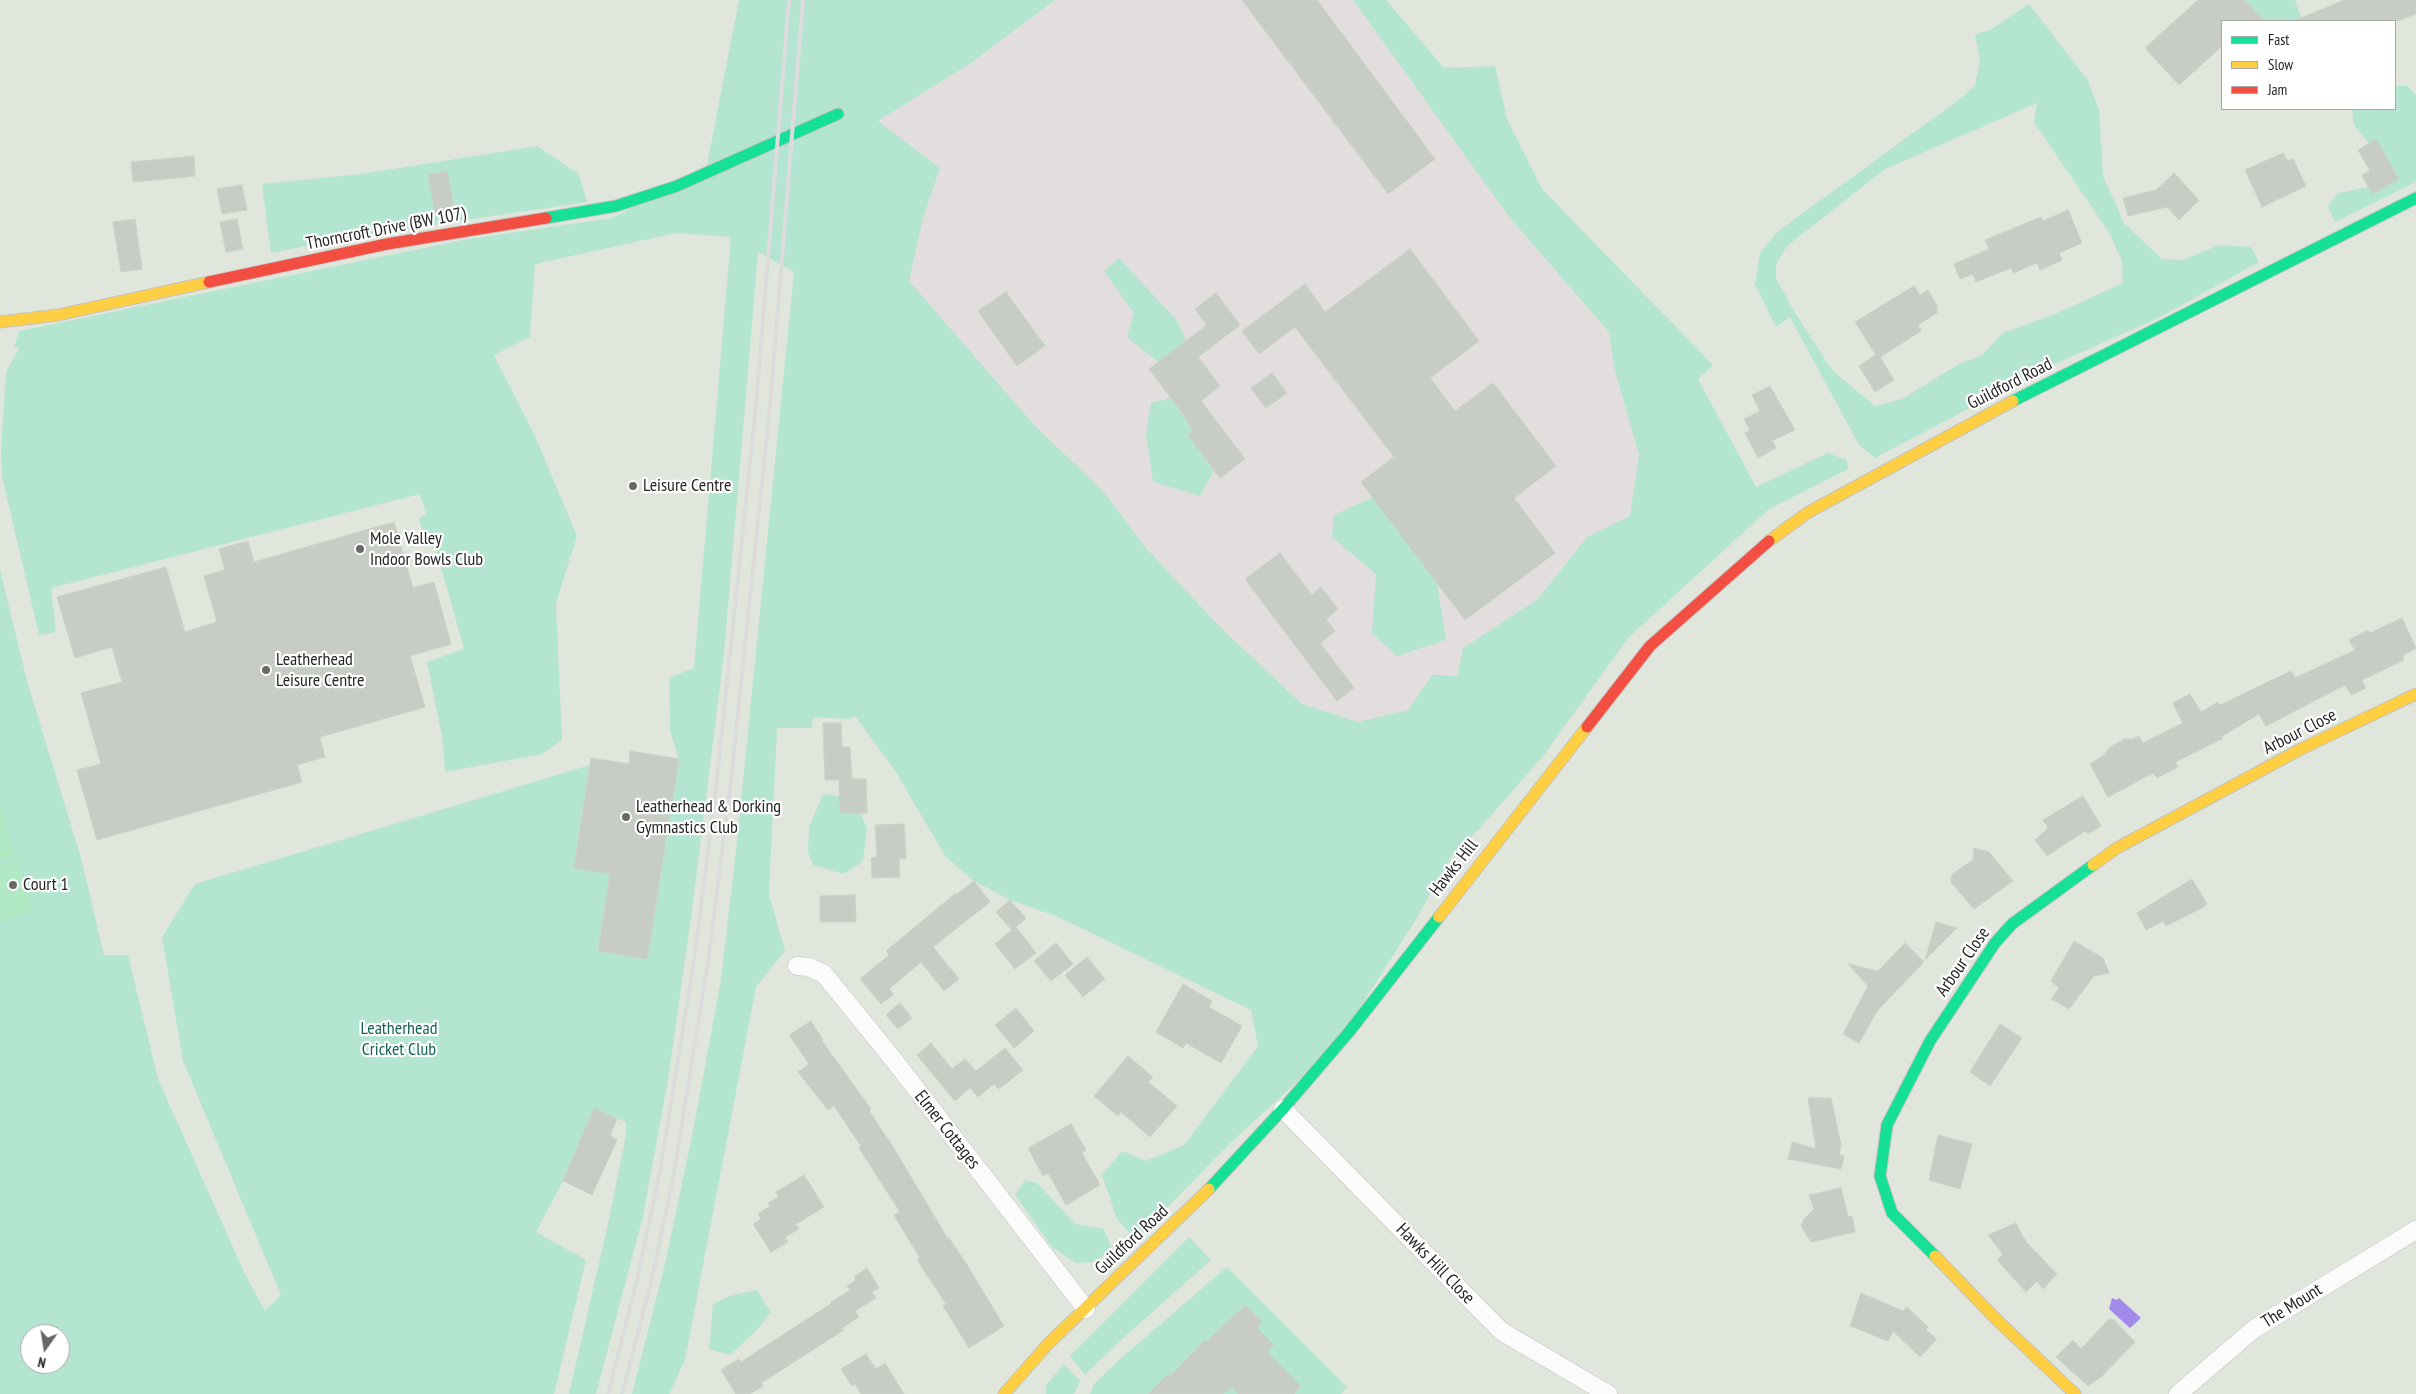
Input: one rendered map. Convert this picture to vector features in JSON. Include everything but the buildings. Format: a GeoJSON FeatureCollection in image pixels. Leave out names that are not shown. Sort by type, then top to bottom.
{"type":"FeatureCollection","features":[{"type":"Feature","properties":{"kind":"street","name":"Thorncroft Drive (BW 107)"},"geometry":{"type":"LineString","coordinates":[[0,322],[58,315],[387,244],[616,206],[678,186],[838,114]]}},
{"type":"Feature","properties":{"kind":"street","name":"Guildford Road"},"geometry":{"type":"LineString","coordinates":[[1650,646],[1754,552],[1807,514],[1989,413],[2416,198]]}},
{"type":"Feature","properties":{"kind":"street","name":"Hawks Hill"},"geometry":{"type":"LineString","coordinates":[[1283,1109],[1350,1032],[1650,646]]}},
{"type":"Feature","properties":{"kind":"street","name":"Arbour Close"},"geometry":{"type":"LineString","coordinates":[[2075,1394],[1995,1318],[1892,1213],[1880,1176],[1887,1126],[1930,1041],[1995,943],[2012,924],[2117,848],[2303,748],[2416,694]]}},
{"type":"Feature","properties":{"kind":"street","name":"Elmer Cottages"},"geometry":{"type":"LineString","coordinates":[[797,966],[809,967],[824,974],[1086,1308]]}},
{"type":"Feature","properties":{"kind":"street","name":"Guildford Road"},"geometry":{"type":"LineString","coordinates":[[1004,1394],[1048,1344],[1187,1212],[1283,1109]]}},
{"type":"Feature","properties":{"kind":"street","name":"Hawks Hill Close"},"geometry":{"type":"LineString","coordinates":[[1283,1109],[1501,1332],[1608,1394]]}},
{"type":"Feature","properties":{"kind":"street","name":"The Mount"},"geometry":{"type":"LineString","coordinates":[[2178,1394],[2254,1329],[2416,1230]]}},
{"type":"Feature","properties":{"kind":"shaded area"},"geometry":{"type":"Polygon","coordinates":[[[1055,0],[1353,0],[1510,218],[1609,332],[1614,367],[1639,455],[1630,516],[1587,537],[1538,599],[1463,648],[1457,676],[1432,675],[1408,710],[1358,722],[1302,704],[1221,628],[1146,548],[1103,491],[835,283],[877,122],[971,63],[1055,0]]]}},
{"type":"Feature","properties":{"kind":"shaded area"},"geometry":{"type":"Polygon","coordinates":[[[2112,1298],[2117,1300],[2119,1298],[2141,1318],[2130,1328],[2109,1309],[2112,1298]]]}},
{"type":"Feature","properties":{"kind":"green space","name":"Leatherhead Cricket Club"},"geometry":{"type":"Polygon","coordinates":[[[739,0],[1055,0],[971,63],[878,121],[940,168],[923,218],[909,281],[1035,426],[1103,491],[1146,548],[1221,628],[1302,704],[1358,722],[1408,710],[1432,675],[1457,676],[1463,648],[1538,599],[1587,537],[1630,516],[1639,455],[1614,367],[1609,332],[1510,218],[1353,0],[1386,0],[1444,68],[1495,66],[1507,119],[1542,189],[1713,365],[1698,379],[1756,487],[1828,453],[1847,460],[1848,469],[1769,509],[1628,638],[1544,755],[1479,829],[1452,856],[1415,921],[1356,1014],[1299,1080],[1226,1147],[1136,1240],[1117,1219],[1102,1175],[1122,1151],[1146,1161],[1184,1145],[1258,1046],[1251,1010],[1056,916],[1010,900],[974,881],[945,856],[896,772],[855,716],[849,719],[813,717],[812,728],[777,728],[769,894],[785,951],[756,987],[685,1360],[669,1394],[632,1394],[665,1264],[693,1131],[721,980],[737,841],[794,272],[758,252],[724,654],[692,910],[668,1080],[643,1216],[596,1394],[569,1394],[610,1215],[626,1134],[626,1122],[594,1108],[563,1181],[536,1232],[586,1260],[554,1394],[0,1394],[0,570],[27,681],[81,858],[104,955],[128,955],[158,1079],[244,1272],[265,1311],[281,1295],[183,1061],[162,937],[195,884],[590,765],[574,867],[610,874],[598,951],[647,959],[679,759],[670,731],[669,678],[694,668],[731,237],[676,233],[535,264],[530,337],[494,355],[535,436],[577,536],[556,603],[562,740],[542,754],[445,772],[442,736],[427,662],[464,649],[436,549],[426,545],[419,519],[426,514],[420,494],[51,588],[56,632],[39,635],[2,476],[1,451],[6,372],[19,348],[14,347],[19,331],[468,239],[613,218],[707,165],[739,0]]]}},
{"type":"Feature","properties":{"kind":"green space"},"geometry":{"type":"Polygon","coordinates":[[[2244,0],[2295,0],[2302,20],[2264,20],[2244,0]]]}},
{"type":"Feature","properties":{"kind":"green space"},"geometry":{"type":"Polygon","coordinates":[[[2029,4],[2087,79],[2099,109],[2103,176],[2124,223],[2162,259],[2183,260],[2219,245],[2251,247],[2259,262],[2162,316],[2042,370],[1875,458],[1859,445],[1790,317],[1776,327],[1755,284],[1760,253],[1777,232],[1975,86],[1980,60],[1975,34],[1990,30],[2029,4]],[[2037,103],[1885,169],[1787,246],[1776,265],[1776,278],[1795,313],[1832,370],[1875,406],[1902,399],[1959,364],[1982,355],[2003,333],[2055,314],[2123,283],[2122,261],[2110,234],[2034,122],[2037,103]]]}},
{"type":"Feature","properties":{"kind":"green space"},"geometry":{"type":"Polygon","coordinates":[[[2396,86],[2408,86],[2416,96],[2416,182],[2335,222],[2328,206],[2338,193],[2369,187],[2373,194],[2399,179],[2375,140],[2369,143],[2354,125],[2352,110],[2396,110],[2396,86]]]}},
{"type":"Feature","properties":{"kind":"green space"},"geometry":{"type":"Polygon","coordinates":[[[537,146],[579,174],[587,202],[339,239],[271,253],[262,184],[362,174],[537,146]]]}},
{"type":"Feature","properties":{"kind":"green space"},"geometry":{"type":"Polygon","coordinates":[[[1119,258],[1178,322],[1186,341],[1158,362],[1127,337],[1134,313],[1104,271],[1119,258]]]}},
{"type":"Feature","properties":{"kind":"green space"},"geometry":{"type":"Polygon","coordinates":[[[1171,398],[1193,431],[1188,435],[1214,470],[1200,496],[1153,482],[1146,434],[1151,403],[1171,398]]]}},
{"type":"Feature","properties":{"kind":"green space"},"geometry":{"type":"Polygon","coordinates":[[[1373,497],[1437,583],[1446,640],[1397,656],[1372,633],[1376,574],[1332,537],[1334,515],[1373,497]]]}},
{"type":"Feature","properties":{"kind":"green space"},"geometry":{"type":"Polygon","coordinates":[[[823,794],[840,796],[840,813],[860,813],[867,828],[863,861],[844,874],[813,865],[808,852],[809,828],[823,794]]]}},
{"type":"Feature","properties":{"kind":"green space"},"geometry":{"type":"Polygon","coordinates":[[[0,803],[15,855],[0,859],[0,803]]]}},
{"type":"Feature","properties":{"kind":"green space","name":"Court 1"},"geometry":{"type":"Polygon","coordinates":[[[18,860],[33,912],[0,921],[0,865],[18,860]]]}},
{"type":"Feature","properties":{"kind":"green space"},"geometry":{"type":"Polygon","coordinates":[[[1025,1180],[1037,1183],[1075,1224],[1104,1229],[1111,1246],[1097,1262],[1076,1263],[1052,1247],[1015,1195],[1025,1180]]]}},
{"type":"Feature","properties":{"kind":"green space"},"geometry":{"type":"Polygon","coordinates":[[[1189,1237],[1211,1260],[1122,1339],[1085,1375],[1070,1356],[1189,1237]]]}},
{"type":"Feature","properties":{"kind":"green space"},"geometry":{"type":"Polygon","coordinates":[[[1227,1267],[1347,1387],[1341,1394],[1090,1394],[1094,1384],[1120,1359],[1227,1267]]]}},
{"type":"Feature","properties":{"kind":"green space"},"geometry":{"type":"Polygon","coordinates":[[[757,1290],[771,1312],[757,1330],[730,1355],[709,1349],[713,1304],[729,1296],[757,1290]]]}},
{"type":"Feature","properties":{"kind":"green space"},"geometry":{"type":"Polygon","coordinates":[[[1064,1364],[1080,1381],[1074,1394],[1046,1394],[1046,1385],[1064,1364]]]}},
{"type":"Feature","properties":{"kind":"railway"},"geometry":{"type":"LineString","coordinates":[[608,1394],[638,1276],[660,1171],[694,961],[717,779],[756,405],[789,0]]}},
{"type":"Feature","properties":{"kind":"railway"},"geometry":{"type":"LineString","coordinates":[[622,1394],[652,1278],[674,1173],[708,962],[731,780],[770,406],[803,0]]}},
{"type":"Feature","properties":{"kind":"traffic: fast"},"geometry":{"type":"LineString","coordinates":[[546,218],[616,206],[677,186],[838,114]]}},
{"type":"Feature","properties":{"kind":"traffic: fast"},"geometry":{"type":"LineString","coordinates":[[2013,401],[2416,198]]}},
{"type":"Feature","properties":{"kind":"traffic: fast"},"geometry":{"type":"LineString","coordinates":[[1935,1256],[1892,1213],[1880,1176],[1887,1125],[1930,1041],[1995,943],[2012,924],[2093,865]]}},
{"type":"Feature","properties":{"kind":"traffic: fast"},"geometry":{"type":"LineString","coordinates":[[1209,1189],[1283,1109],[1349,1032],[1439,917]]}},
{"type":"Feature","properties":{"kind":"traffic: slow"},"geometry":{"type":"LineString","coordinates":[[0,322],[58,315],[209,282]]}},
{"type":"Feature","properties":{"kind":"traffic: slow"},"geometry":{"type":"LineString","coordinates":[[1769,541],[1807,513],[2013,401]]}},
{"type":"Feature","properties":{"kind":"traffic: slow"},"geometry":{"type":"LineString","coordinates":[[2093,865],[2117,848],[2303,748],[2416,694]]}},
{"type":"Feature","properties":{"kind":"traffic: slow"},"geometry":{"type":"LineString","coordinates":[[1439,917],[1587,727]]}},
{"type":"Feature","properties":{"kind":"traffic: slow"},"geometry":{"type":"LineString","coordinates":[[1004,1394],[1048,1344],[1209,1189]]}},
{"type":"Feature","properties":{"kind":"traffic: slow"},"geometry":{"type":"LineString","coordinates":[[1935,1256],[1995,1318],[2075,1394]]}},
{"type":"Feature","properties":{"kind":"traffic: jam"},"geometry":{"type":"LineString","coordinates":[[209,282],[387,244],[546,218]]}},
{"type":"Feature","properties":{"kind":"traffic: jam"},"geometry":{"type":"LineString","coordinates":[[1587,727],[1650,646],[1769,541]]}},
{"type":"Feature","properties":{"kind":"place","name":"Leisure Centre"},"geometry":{"type":"Point","coordinates":[633,486]}},
{"type":"Feature","properties":{"kind":"place","name":"Mole Valley Indoor Bowls Club"},"geometry":{"type":"Point","coordinates":[360,549]}},
{"type":"Feature","properties":{"kind":"place","name":"Leatherhead Leisure Centre"},"geometry":{"type":"Point","coordinates":[266,670]}},
{"type":"Feature","properties":{"kind":"place","name":"Leatherhead & Dorking Gymnastics Club"},"geometry":{"type":"Point","coordinates":[626,817]}},
{"type":"Feature","properties":{"kind":"place","name":"Court 1"},"geometry":{"type":"Point","coordinates":[13,885]}}]}
